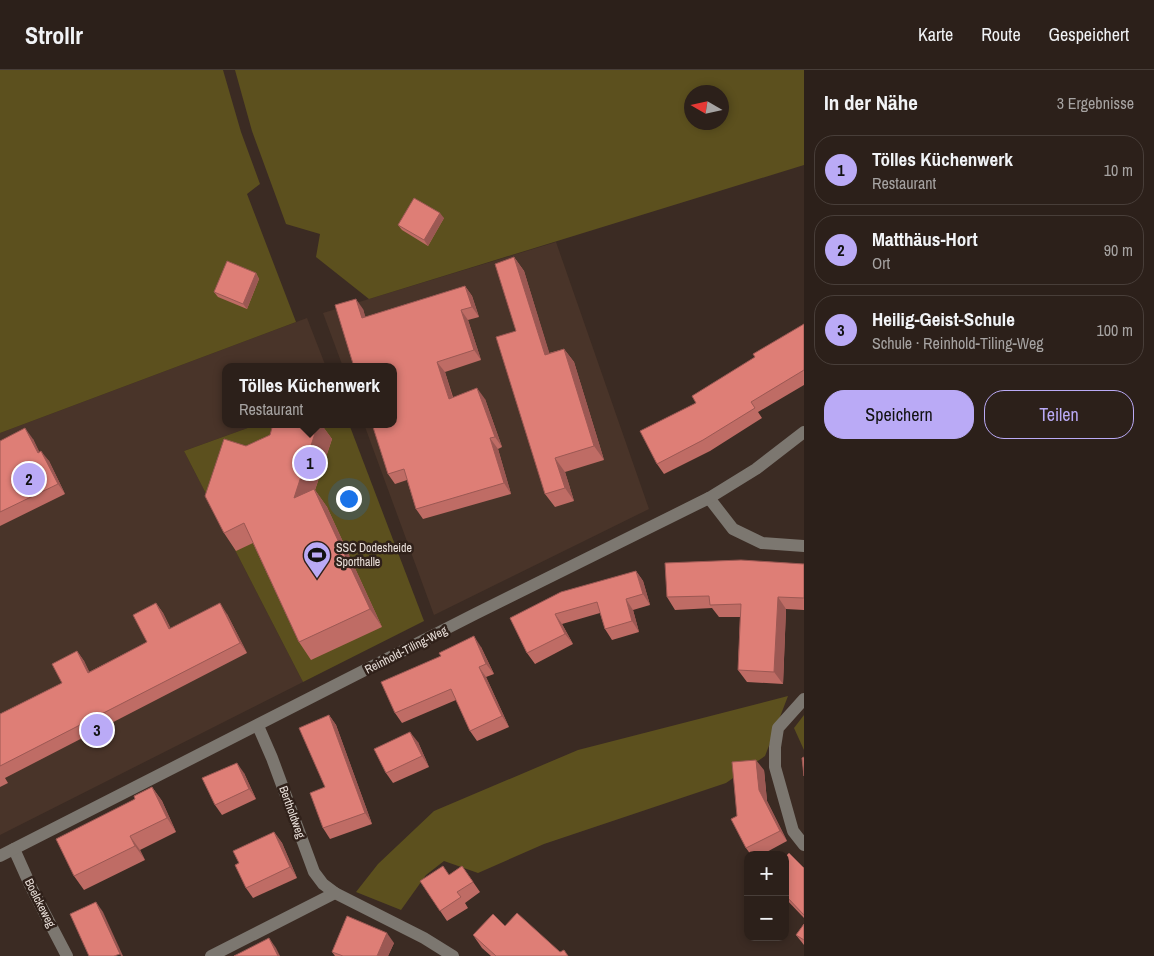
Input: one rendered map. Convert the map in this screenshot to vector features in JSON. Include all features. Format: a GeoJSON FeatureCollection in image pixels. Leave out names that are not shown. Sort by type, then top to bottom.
{"type":"FeatureCollection","features":[{"type":"Feature","properties":{"kind":"street","name":"Reinhold-Tiling-Weg"},"geometry":{"type":"LineString","coordinates":[[0,856],[475,614],[709,498],[756,469],[804,432]]}},
{"type":"Feature","properties":{"kind":"street"},"geometry":{"type":"LineString","coordinates":[[709,498],[733,530],[762,542],[804,546]]}},
{"type":"Feature","properties":{"kind":"street"},"geometry":{"type":"LineString","coordinates":[[804,699],[778,728],[774,767],[794,831],[804,845]]}},
{"type":"Feature","properties":{"kind":"street","name":"Bertholdweg"},"geometry":{"type":"LineString","coordinates":[[258,726],[272,758],[314,872],[323,884],[335,893],[424,938],[453,956]]}},
{"type":"Feature","properties":{"kind":"street","name":"Boelckeweg"},"geometry":{"type":"LineString","coordinates":[[14,850],[67,956]]}},
{"type":"Feature","properties":{"kind":"street"},"geometry":{"type":"LineString","coordinates":[[211,956],[335,893]]}},
{"type":"Feature","properties":{"kind":"shaded area"},"geometry":{"type":"Polygon","coordinates":[[[0,70],[223,70],[241,132],[260,184],[247,194],[296,322],[0,433],[0,70]]]}},
{"type":"Feature","properties":{"kind":"shaded area"},"geometry":{"type":"Polygon","coordinates":[[[235,70],[804,70],[804,165],[369,299],[316,257],[320,234],[286,224],[252,131],[235,70]]]}},
{"type":"Feature","properties":{"kind":"shaded area"},"geometry":{"type":"Polygon","coordinates":[[[556,242],[649,509],[434,615],[365,428],[397,428],[397,363],[342,363],[323,313],[556,242]]]}},
{"type":"Feature","properties":{"kind":"shaded area"},"geometry":{"type":"Polygon","coordinates":[[[307,318],[324,363],[222,363],[222,428],[248,428],[184,451],[303,682],[0,835],[0,433],[307,318]]]}},
{"type":"Feature","properties":{"kind":"shaded area"},"geometry":{"type":"Polygon","coordinates":[[[248,428],[351,428],[424,621],[303,682],[184,451],[248,428]]]}},
{"type":"Feature","properties":{"kind":"shaded area"},"geometry":{"type":"Polygon","coordinates":[[[788,696],[765,756],[726,783],[544,844],[478,873],[444,861],[426,875],[401,910],[356,892],[378,864],[434,811],[578,750],[788,696]]]}},
{"type":"Feature","properties":{"kind":"shaded area"},"geometry":{"type":"Polygon","coordinates":[[[804,715],[804,750],[794,728],[804,715]]]}},
{"type":"Feature","properties":{"kind":"building"},"geometry":{"type":"Polygon","coordinates":[[[414,198],[440,213],[424,240],[398,225],[414,198]]]}},
{"type":"Feature","properties":{"kind":"building"},"geometry":{"type":"Polygon","coordinates":[[[514,257],[545,355],[564,349],[594,446],[555,458],[565,488],[545,494],[496,337],[516,331],[495,264],[514,257]]]}},
{"type":"Feature","properties":{"kind":"building"},"geometry":{"type":"Polygon","coordinates":[[[227,261],[256,273],[243,304],[214,292],[227,261]]]}},
{"type":"Feature","properties":{"kind":"building"},"geometry":{"type":"Polygon","coordinates":[[[465,286],[472,307],[461,310],[474,350],[437,362],[449,399],[477,388],[495,437],[490,438],[504,483],[416,509],[404,469],[388,474],[373,428],[397,428],[397,363],[353,363],[335,305],[356,299],[362,318],[465,286]]]}},
{"type":"Feature","properties":{"kind":"building"},"geometry":{"type":"Polygon","coordinates":[[[804,324],[804,370],[751,402],[755,408],[703,440],[657,464],[640,431],[696,403],[692,396],[755,357],[753,354],[804,324]]]}},
{"type":"Feature","properties":{"kind":"building"},"geometry":{"type":"Polygon","coordinates":[[[25,428],[38,453],[41,451],[58,484],[0,512],[0,441],[25,428]]]}},
{"type":"Feature","properties":{"kind":"building"},"geometry":{"type":"Polygon","coordinates":[[[272,428],[317,428],[294,498],[314,489],[370,609],[299,642],[244,523],[224,533],[205,496],[224,439],[246,446],[270,435],[272,428]]]}},
{"type":"Feature","properties":{"kind":"building"},"geometry":{"type":"Polygon","coordinates":[[[741,560],[804,564],[804,598],[778,597],[774,672],[738,670],[741,604],[710,605],[709,596],[667,597],[665,563],[741,560]]]}},
{"type":"Feature","properties":{"kind":"building"},"geometry":{"type":"Polygon","coordinates":[[[636,571],[643,594],[626,599],[632,621],[605,629],[597,602],[555,614],[565,634],[527,653],[510,618],[561,592],[636,571]]]}},
{"type":"Feature","properties":{"kind":"building"},"geometry":{"type":"Polygon","coordinates":[[[156,603],[169,629],[220,603],[240,643],[0,766],[0,714],[62,683],[52,664],[77,651],[88,673],[147,642],[133,615],[156,603]]]}},
{"type":"Feature","properties":{"kind":"building"},"geometry":{"type":"Polygon","coordinates":[[[474,636],[486,664],[479,667],[502,716],[470,731],[451,689],[395,713],[381,682],[441,656],[439,653],[474,636]]]}},
{"type":"Feature","properties":{"kind":"building"},"geometry":{"type":"Polygon","coordinates":[[[329,715],[365,813],[323,828],[310,793],[325,787],[299,728],[329,715]]]}},
{"type":"Feature","properties":{"kind":"building"},"geometry":{"type":"Polygon","coordinates":[[[410,732],[422,756],[386,773],[374,749],[410,732]]]}},
{"type":"Feature","properties":{"kind":"building"},"geometry":{"type":"Polygon","coordinates":[[[804,757],[804,776],[802,758],[804,757]]]}},
{"type":"Feature","properties":{"kind":"building"},"geometry":{"type":"Polygon","coordinates":[[[756,760],[759,790],[780,831],[746,848],[731,819],[737,816],[732,762],[756,760]]]}},
{"type":"Feature","properties":{"kind":"building"},"geometry":{"type":"Polygon","coordinates":[[[237,763],[249,789],[215,805],[202,778],[237,763]]]}},
{"type":"Feature","properties":{"kind":"building"},"geometry":{"type":"Polygon","coordinates":[[[152,787],[167,818],[130,836],[135,846],[74,876],[56,839],[135,799],[134,796],[152,787]]]}},
{"type":"Feature","properties":{"kind":"building"},"geometry":{"type":"Polygon","coordinates":[[[274,832],[290,867],[246,888],[235,865],[239,863],[233,851],[274,832]]]}},
{"type":"Feature","properties":{"kind":"building"},"geometry":{"type":"Polygon","coordinates":[[[789,853],[804,868],[804,915],[789,899],[789,853]]]}},
{"type":"Feature","properties":{"kind":"building"},"geometry":{"type":"Polygon","coordinates":[[[443,866],[449,875],[462,866],[473,882],[457,892],[461,897],[440,911],[420,881],[443,866]]]}},
{"type":"Feature","properties":{"kind":"building"},"geometry":{"type":"Polygon","coordinates":[[[96,902],[120,954],[114,956],[89,956],[70,914],[96,902]]]}},
{"type":"Feature","properties":{"kind":"building"},"geometry":{"type":"Polygon","coordinates":[[[517,913],[560,952],[564,950],[568,956],[496,956],[473,935],[493,914],[505,926],[517,913]]]}},
{"type":"Feature","properties":{"kind":"building"},"geometry":{"type":"Polygon","coordinates":[[[347,916],[387,933],[377,956],[343,956],[332,952],[347,916]]]}},
{"type":"Feature","properties":{"kind":"building"},"geometry":{"type":"Polygon","coordinates":[[[804,924],[804,940],[796,935],[804,924]]]}},
{"type":"Feature","properties":{"kind":"building"},"geometry":{"type":"Polygon","coordinates":[[[269,938],[278,956],[234,956],[269,938]]]}},
{"type":"Feature","properties":{"kind":"place","name":"Tölles Küchenwerk"},"geometry":{"type":"Point","coordinates":[310,463]}},
{"type":"Feature","properties":{"kind":"place","name":"Matthäus-Hort"},"geometry":{"type":"Point","coordinates":[29,479]}},
{"type":"Feature","properties":{"kind":"place","name":"SSC Dodesheide Sporthalle"},"geometry":{"type":"Point","coordinates":[317,579]}},
{"type":"Feature","properties":{"kind":"place","name":"Heilig-Geist-Schule"},"geometry":{"type":"Point","coordinates":[97,730]}}]}
